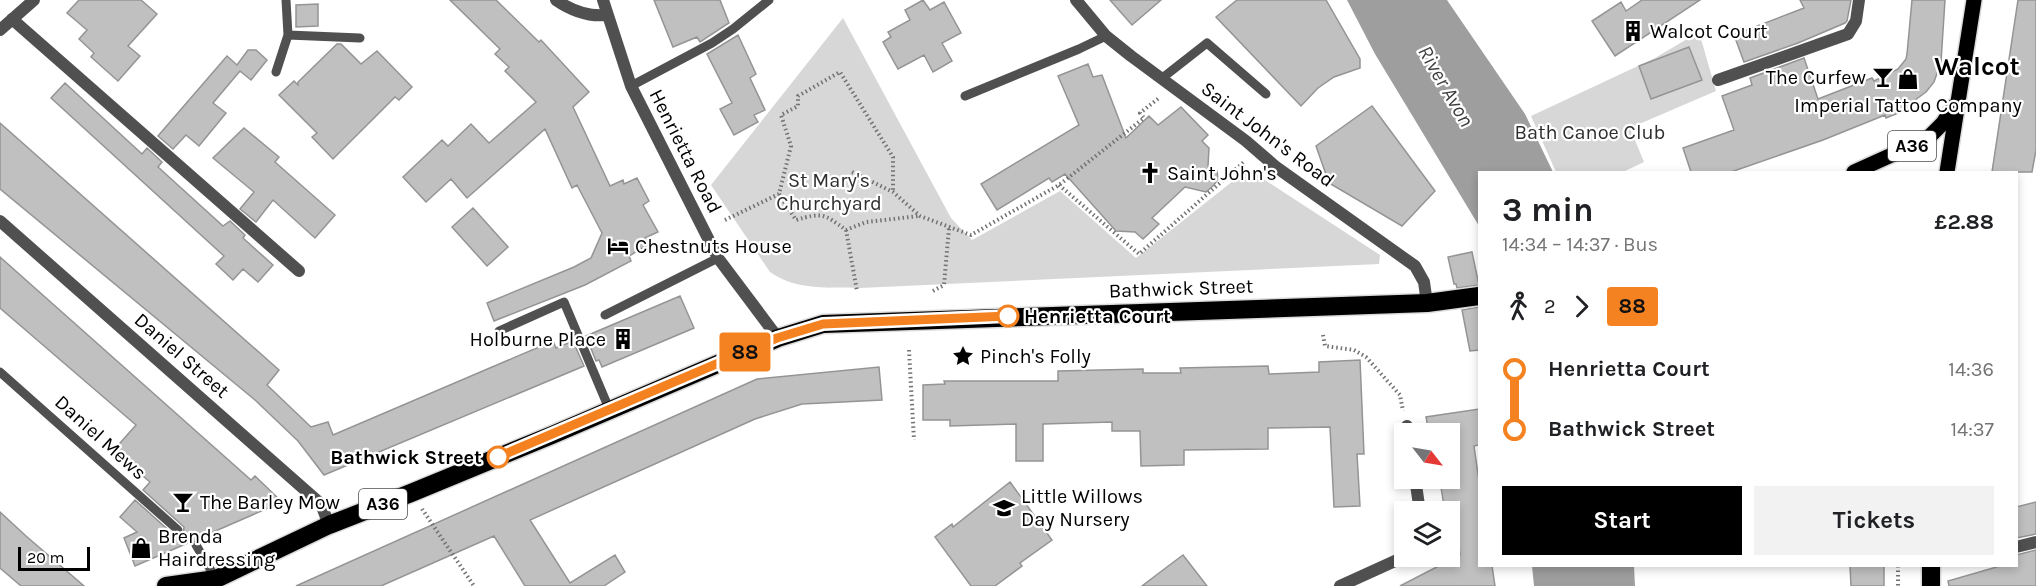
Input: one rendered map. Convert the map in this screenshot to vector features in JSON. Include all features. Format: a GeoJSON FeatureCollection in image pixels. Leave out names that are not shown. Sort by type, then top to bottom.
{"type":"FeatureCollection","features":[{"type":"Feature","properties":{"kind":"highway","name":"Bathwick Street"},"geometry":{"type":"LineString","coordinates":[[166,586],[207,584],[329,525],[610,411],[777,338],[823,324],[1427,303],[1478,296]]}},
{"type":"Feature","properties":{"kind":"highway"},"geometry":{"type":"LineString","coordinates":[[1931,567],[1931,586]]}},
{"type":"Feature","properties":{"kind":"main road"},"geometry":{"type":"LineString","coordinates":[[1947,171],[1974,0]]}},
{"type":"Feature","properties":{"kind":"main road","name":"A36"},"geometry":{"type":"LineString","coordinates":[[1856,171],[1927,139],[1957,103]]}},
{"type":"Feature","properties":{"kind":"street"},"geometry":{"type":"LineString","coordinates":[[0,30],[34,0]]}},
{"type":"Feature","properties":{"kind":"street"},"geometry":{"type":"LineString","coordinates":[[556,0],[587,15],[607,15]]}},
{"type":"Feature","properties":{"kind":"street","name":"Henrietta Road"},"geometry":{"type":"LineString","coordinates":[[603,0],[631,86],[718,258],[777,338]]}},
{"type":"Feature","properties":{"kind":"street","name":"Saint John's Road"},"geometry":{"type":"LineString","coordinates":[[1076,0],[1106,36],[1276,167],[1415,266],[1424,282],[1427,303]]}},
{"type":"Feature","properties":{"kind":"street"},"geometry":{"type":"LineString","coordinates":[[1718,80],[1848,34],[1856,21],[1859,0]]}},
{"type":"Feature","properties":{"kind":"street"},"geometry":{"type":"LineString","coordinates":[[12,19],[299,271]]}},
{"type":"Feature","properties":{"kind":"street","name":"Daniel Street"},"geometry":{"type":"LineString","coordinates":[[0,221],[321,504],[329,525]]}},
{"type":"Feature","properties":{"kind":"street"},"geometry":{"type":"LineString","coordinates":[[2018,546],[2036,542]]}},
{"type":"Feature","properties":{"kind":"street"},"geometry":{"type":"LineString","coordinates":[[1342,585],[1394,561]]}},
{"type":"Feature","properties":{"kind":"lane"},"geometry":{"type":"LineString","coordinates":[[276,72],[288,35],[286,0]]}},
{"type":"Feature","properties":{"kind":"lane"},"geometry":{"type":"LineString","coordinates":[[631,86],[712,43],[734,29],[769,0]]}},
{"type":"Feature","properties":{"kind":"lane"},"geometry":{"type":"LineString","coordinates":[[288,35],[360,38]]}},
{"type":"Feature","properties":{"kind":"lane"},"geometry":{"type":"LineString","coordinates":[[965,96],[1079,50],[1106,36]]}},
{"type":"Feature","properties":{"kind":"lane"},"geometry":{"type":"LineString","coordinates":[[1161,79],[1207,43],[1266,94]]}},
{"type":"Feature","properties":{"kind":"lane"},"geometry":{"type":"LineString","coordinates":[[605,315],[718,258]]}},
{"type":"Feature","properties":{"kind":"lane"},"geometry":{"type":"LineString","coordinates":[[499,332],[564,302],[610,411]]}},
{"type":"Feature","properties":{"kind":"lane","name":"Daniel Mews"},"geometry":{"type":"LineString","coordinates":[[0,372],[178,530]]}},
{"type":"Feature","properties":{"kind":"lane"},"geometry":{"type":"LineString","coordinates":[[196,545],[207,584]]}},
{"type":"Feature","properties":{"kind":"path"},"geometry":{"type":"LineString","coordinates":[[857,291],[846,230],[829,217],[816,214],[796,220],[779,194],[791,146],[781,115],[798,106],[798,96],[840,72],[893,157],[893,192]]}},
{"type":"Feature","properties":{"kind":"path"},"geometry":{"type":"LineString","coordinates":[[852,172],[893,192],[920,216],[971,235],[1059,185],[1144,118],[1140,113],[1172,87]]}},
{"type":"Feature","properties":{"kind":"path"},"geometry":{"type":"LineString","coordinates":[[1059,185],[1139,254],[1248,158],[1255,149]]}},
{"type":"Feature","properties":{"kind":"path"},"geometry":{"type":"LineString","coordinates":[[725,220],[779,194]]}},
{"type":"Feature","properties":{"kind":"path"},"geometry":{"type":"LineString","coordinates":[[846,230],[866,222],[920,216]]}},
{"type":"Feature","properties":{"kind":"path"},"geometry":{"type":"LineString","coordinates":[[933,291],[944,285],[949,228]]}},
{"type":"Feature","properties":{"kind":"path"},"geometry":{"type":"LineString","coordinates":[[1323,335],[1326,346],[1354,350],[1375,366],[1400,395],[1406,423]]}},
{"type":"Feature","properties":{"kind":"path"},"geometry":{"type":"LineString","coordinates":[[909,350],[914,440]]}},
{"type":"Feature","properties":{"kind":"path"},"geometry":{"type":"LineString","coordinates":[[411,493],[474,586]]}},
{"type":"Feature","properties":{"kind":"path"},"geometry":{"type":"LineString","coordinates":[[1898,567],[1898,586]]}},
{"type":"Feature","properties":{"kind":"green space","name":"St Mary's Churchyard"},"geometry":{"type":"Polygon","coordinates":[[[843,18],[951,218],[972,240],[1060,191],[1136,258],[1248,169],[1380,255],[1379,264],[860,288],[814,287],[780,278],[770,272],[711,185],[843,18]]]}},
{"type":"Feature","properties":{"kind":"green space","name":"Bath Canoe Club"},"geometry":{"type":"Polygon","coordinates":[[[1699,32],[1716,91],[1630,128],[1644,162],[1625,171],[1556,171],[1531,116],[1655,58],[1699,32]]]}},
{"type":"Feature","properties":{"kind":"water","name":"River Avon"},"geometry":{"type":"Polygon","coordinates":[[[1347,0],[1447,0],[1525,114],[1553,171],[1478,171],[1478,224],[1375,54],[1347,0]]]}},
{"type":"Feature","properties":{"kind":"water"},"geometry":{"type":"Polygon","coordinates":[[[1532,567],[1634,567],[1635,586],[1534,586],[1532,567]]]}},
{"type":"Feature","properties":{"kind":"building"},"geometry":{"type":"Polygon","coordinates":[[[79,0],[141,0],[157,14],[128,46],[140,56],[118,81],[91,57],[94,53],[79,39],[87,30],[67,13],[79,0]]]}},
{"type":"Feature","properties":{"kind":"building"},"geometry":{"type":"Polygon","coordinates":[[[450,0],[496,0],[539,42],[541,40],[589,92],[573,107],[610,186],[623,180],[624,184],[637,178],[649,201],[643,205],[658,232],[645,238],[648,245],[629,256],[631,261],[585,285],[494,321],[487,303],[591,258],[602,233],[577,185],[572,188],[545,129],[467,198],[451,179],[426,202],[403,177],[442,140],[448,146],[471,124],[489,143],[536,102],[505,71],[509,67],[495,54],[500,49],[450,0]]]}},
{"type":"Feature","properties":{"kind":"building"},"geometry":{"type":"Polygon","coordinates":[[[654,0],[720,0],[729,23],[700,42],[697,37],[673,47],[654,0]]]}},
{"type":"Feature","properties":{"kind":"building"},"geometry":{"type":"Polygon","coordinates":[[[923,0],[930,10],[944,2],[961,33],[942,43],[952,61],[933,72],[924,55],[898,69],[883,42],[891,37],[888,32],[910,20],[905,10],[923,0]]]}},
{"type":"Feature","properties":{"kind":"building"},"geometry":{"type":"Polygon","coordinates":[[[1110,0],[1161,0],[1132,25],[1110,0]]]}},
{"type":"Feature","properties":{"kind":"building"},"geometry":{"type":"Polygon","coordinates":[[[1237,0],[1326,0],[1360,59],[1360,68],[1334,77],[1318,88],[1301,106],[1216,17],[1237,0]]]}},
{"type":"Feature","properties":{"kind":"building","name":"Walcot Court"},"geometry":{"type":"Polygon","coordinates":[[[1642,0],[1700,0],[1615,56],[1592,21],[1621,2],[1626,11],[1642,0]]]}},
{"type":"Feature","properties":{"kind":"building"},"geometry":{"type":"Polygon","coordinates":[[[1800,0],[1851,0],[1847,21],[1798,43],[1744,62],[1734,35],[1804,8],[1800,0]]]}},
{"type":"Feature","properties":{"kind":"building"},"geometry":{"type":"Polygon","coordinates":[[[1912,0],[1945,0],[1941,62],[1934,82],[1926,92],[1907,106],[1908,109],[1886,118],[1885,115],[1823,140],[1734,171],[1691,171],[1683,148],[1734,130],[1722,96],[1752,85],[1750,78],[1804,58],[1818,99],[1872,78],[1874,81],[1898,69],[1907,54],[1912,0]]]}},
{"type":"Feature","properties":{"kind":"building"},"geometry":{"type":"Polygon","coordinates":[[[2018,0],[2036,0],[2036,150],[2032,172],[1992,171],[2018,0]]]}},
{"type":"Feature","properties":{"kind":"building"},"geometry":{"type":"Polygon","coordinates":[[[318,4],[318,26],[296,27],[296,5],[318,4]]]}},
{"type":"Feature","properties":{"kind":"building"},"geometry":{"type":"Polygon","coordinates":[[[738,35],[756,74],[750,78],[765,110],[754,115],[758,122],[734,135],[720,109],[732,103],[707,54],[738,35]]]}},
{"type":"Feature","properties":{"kind":"building"},"geometry":{"type":"Polygon","coordinates":[[[337,44],[341,44],[361,64],[377,51],[412,87],[399,100],[395,97],[333,159],[312,137],[317,133],[279,95],[294,81],[298,85],[298,82],[337,44]]]}},
{"type":"Feature","properties":{"kind":"building"},"geometry":{"type":"Polygon","coordinates":[[[1689,47],[1702,80],[1651,99],[1639,66],[1689,47]]]}},
{"type":"Feature","properties":{"kind":"building"},"geometry":{"type":"Polygon","coordinates":[[[248,50],[256,50],[267,60],[251,80],[240,71],[213,103],[226,113],[199,146],[186,135],[173,149],[158,136],[227,56],[237,65],[248,50]]]}},
{"type":"Feature","properties":{"kind":"building"},"geometry":{"type":"Polygon","coordinates":[[[1088,64],[1093,77],[1102,75],[1126,138],[1149,116],[1158,125],[1181,107],[1208,135],[1202,141],[1209,148],[1208,166],[1217,171],[1218,179],[1206,192],[1185,187],[1152,218],[1159,224],[1143,239],[1135,232],[1116,231],[1065,174],[1052,182],[1049,178],[997,210],[981,184],[1079,125],[1058,76],[1088,64]]]}},
{"type":"Feature","properties":{"kind":"building"},"geometry":{"type":"Polygon","coordinates":[[[65,83],[142,154],[147,148],[162,162],[158,167],[223,226],[230,221],[245,235],[243,238],[273,265],[258,282],[243,269],[233,280],[216,264],[224,256],[51,98],[65,83]]]}},
{"type":"Feature","properties":{"kind":"building"},"geometry":{"type":"Polygon","coordinates":[[[1372,106],[1435,191],[1402,226],[1329,183],[1316,146],[1372,106]]]}},
{"type":"Feature","properties":{"kind":"building"},"geometry":{"type":"Polygon","coordinates":[[[0,123],[279,370],[267,385],[311,427],[328,422],[333,435],[553,341],[556,348],[573,341],[584,366],[324,475],[298,441],[255,400],[0,189],[0,123]]]}},
{"type":"Feature","properties":{"kind":"building"},"geometry":{"type":"Polygon","coordinates":[[[244,128],[279,157],[275,162],[335,215],[315,238],[273,200],[256,222],[240,209],[254,192],[213,158],[244,128]]]}},
{"type":"Feature","properties":{"kind":"building"},"geometry":{"type":"Polygon","coordinates":[[[473,208],[508,247],[487,266],[452,227],[473,208]]]}},
{"type":"Feature","properties":{"kind":"building"},"geometry":{"type":"Polygon","coordinates":[[[1472,252],[1478,285],[1457,288],[1448,257],[1472,252]]]}},
{"type":"Feature","properties":{"kind":"building"},"geometry":{"type":"Polygon","coordinates":[[[0,257],[251,480],[255,476],[282,502],[135,566],[124,538],[137,532],[120,517],[135,500],[174,535],[180,537],[183,535],[184,527],[143,490],[150,482],[113,451],[136,425],[0,308],[0,257]]]}},
{"type":"Feature","properties":{"kind":"building"},"geometry":{"type":"Polygon","coordinates":[[[680,296],[694,328],[602,367],[599,360],[596,361],[586,336],[680,296]]]}},
{"type":"Feature","properties":{"kind":"building"},"geometry":{"type":"Polygon","coordinates":[[[1478,307],[1478,350],[1470,351],[1462,310],[1478,307]]]}},
{"type":"Feature","properties":{"kind":"building"},"geometry":{"type":"Polygon","coordinates":[[[1360,360],[1364,454],[1357,454],[1360,506],[1334,507],[1330,427],[1268,428],[1268,449],[1184,450],[1184,465],[1141,466],[1140,431],[1112,431],[1112,422],[1043,424],[1043,461],[1016,461],[1016,424],[950,426],[950,420],[923,420],[923,385],[945,384],[944,381],[1058,381],[1058,371],[1143,369],[1143,373],[1181,373],[1180,368],[1268,366],[1269,374],[1319,372],[1319,362],[1360,360]]]}},
{"type":"Feature","properties":{"kind":"building"},"geometry":{"type":"Polygon","coordinates":[[[879,367],[882,400],[802,404],[755,419],[530,520],[570,583],[615,555],[625,572],[604,586],[525,586],[494,536],[381,586],[296,586],[757,379],[879,367]]]}},
{"type":"Feature","properties":{"kind":"building"},"geometry":{"type":"Polygon","coordinates":[[[1478,409],[1478,445],[1474,446],[1478,474],[1478,567],[1492,567],[1495,586],[1400,586],[1437,567],[1460,567],[1460,501],[1443,501],[1441,489],[1460,489],[1460,423],[1427,423],[1426,417],[1478,409]]]}},
{"type":"Feature","properties":{"kind":"building"},"geometry":{"type":"Polygon","coordinates":[[[1010,482],[1052,540],[1020,563],[1022,566],[995,586],[971,586],[935,537],[952,524],[953,527],[1010,482]]]}},
{"type":"Feature","properties":{"kind":"building"},"geometry":{"type":"Polygon","coordinates":[[[2036,502],[2036,534],[2018,538],[2018,506],[2036,502]]]}},
{"type":"Feature","properties":{"kind":"building"},"geometry":{"type":"Polygon","coordinates":[[[0,512],[84,586],[21,586],[0,568],[0,512]]]}},
{"type":"Feature","properties":{"kind":"building"},"geometry":{"type":"Polygon","coordinates":[[[2036,550],[2036,586],[1949,586],[1948,581],[1997,567],[2018,567],[2018,554],[2036,550]]]}},
{"type":"Feature","properties":{"kind":"building"},"geometry":{"type":"Polygon","coordinates":[[[1183,555],[1207,586],[1142,586],[1163,570],[1183,555]]]}},
{"type":"Feature","properties":{"kind":"building"},"geometry":{"type":"Polygon","coordinates":[[[1850,567],[1884,567],[1884,586],[1851,586],[1850,567]]]}},
{"type":"Feature","properties":{"kind":"bus line","name":"88"},"geometry":{"type":"LineString","coordinates":[[498,457],[801,329],[823,324],[1008,316]]}},
{"type":"Feature","properties":{"kind":"place","name":"Walcot Court"},"geometry":{"type":"Point","coordinates":[1633,31]}},
{"type":"Feature","properties":{"kind":"place","name":"The Curfew"},"geometry":{"type":"Point","coordinates":[1883,77]}},
{"type":"Feature","properties":{"kind":"place","name":"Imperial Tattoo Company"},"geometry":{"type":"Point","coordinates":[1908,79]}},
{"type":"Feature","properties":{"kind":"place","name":"Saint John's"},"geometry":{"type":"Point","coordinates":[1150,173]}},
{"type":"Feature","properties":{"kind":"place","name":"Chestnuts House"},"geometry":{"type":"Point","coordinates":[618,246]}},
{"type":"Feature","properties":{"kind":"place","name":"Henrietta Court"},"geometry":{"type":"Point","coordinates":[1008,316]}},
{"type":"Feature","properties":{"kind":"place","name":"Holburne Place"},"geometry":{"type":"Point","coordinates":[623,339]}},
{"type":"Feature","properties":{"kind":"place","name":"Pinch's Folly"},"geometry":{"type":"Point","coordinates":[963,356]}},
{"type":"Feature","properties":{"kind":"place","name":"Bathwick Street"},"geometry":{"type":"Point","coordinates":[498,457]}},
{"type":"Feature","properties":{"kind":"place","name":"The Barley Mow"},"geometry":{"type":"Point","coordinates":[183,502]}},
{"type":"Feature","properties":{"kind":"place","name":"Little Willows Day Nursery"},"geometry":{"type":"Point","coordinates":[1004,508]}},
{"type":"Feature","properties":{"kind":"place","name":"Brenda Hairdressing"},"geometry":{"type":"Point","coordinates":[141,548]}},
{"type":"Feature","properties":{"kind":"district","name":"Walcot"},"geometry":{"type":"Point","coordinates":[1977,66]}}]}
